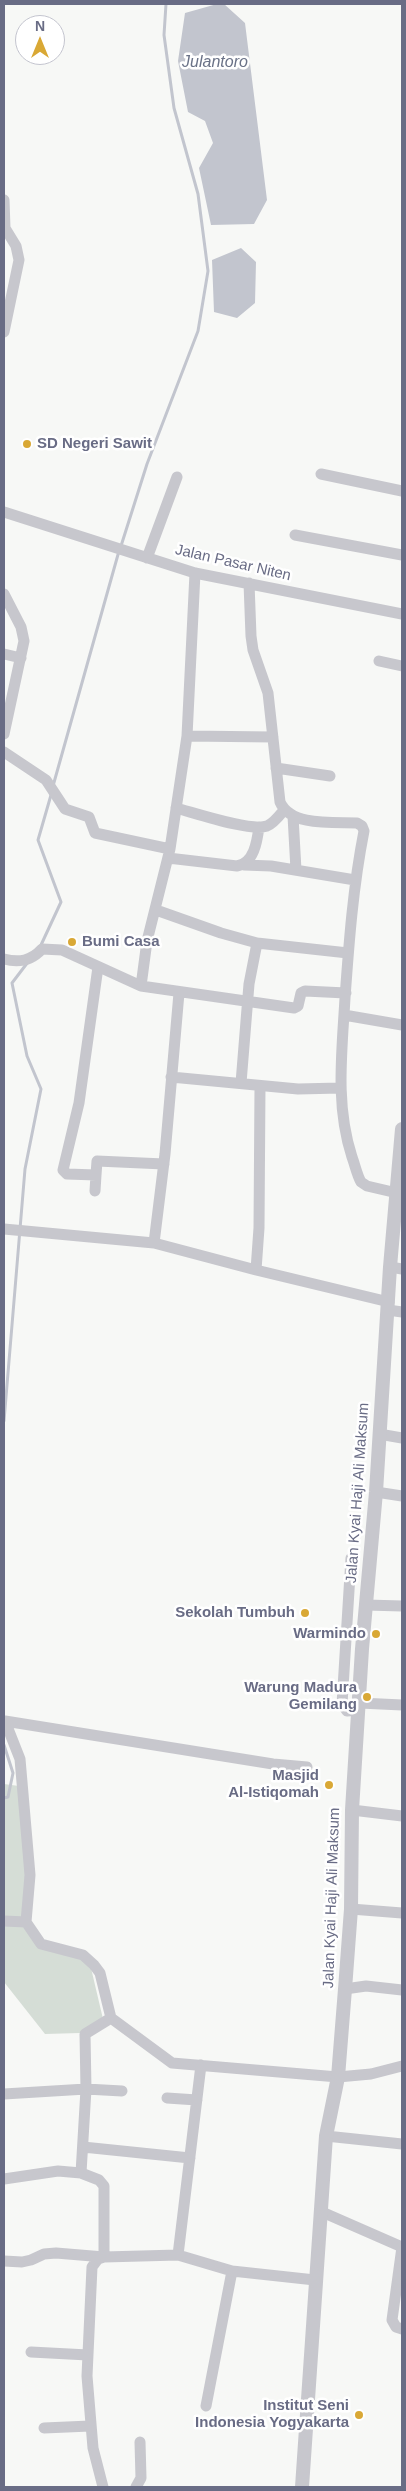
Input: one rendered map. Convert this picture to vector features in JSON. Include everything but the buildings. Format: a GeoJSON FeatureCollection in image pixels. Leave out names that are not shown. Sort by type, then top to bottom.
{"type":"FeatureCollection","features":[{"type":"Feature","properties":{"kind":"street"},"geometry":{"type":"LineString","coordinates":[[4,200],[5,228],[19,254],[4,332]]}},
{"type":"Feature","properties":{"kind":"street"},"geometry":{"type":"LineString","coordinates":[[321,474],[402,491]]}},
{"type":"Feature","properties":{"kind":"street"},"geometry":{"type":"LineString","coordinates":[[148,558],[177,477]]}},
{"type":"Feature","properties":{"kind":"street","name":"Jalan Pasar Niten"},"geometry":{"type":"LineString","coordinates":[[4,512],[107,543],[195,573],[402,614]]}},
{"type":"Feature","properties":{"kind":"street"},"geometry":{"type":"LineString","coordinates":[[295,535],[402,555]]}},
{"type":"Feature","properties":{"kind":"street"},"geometry":{"type":"LineString","coordinates":[[141,986],[147,941],[169,854],[187,736],[195,573]]}},
{"type":"Feature","properties":{"kind":"street"},"geometry":{"type":"LineString","coordinates":[[248,583],[253,650],[268,693],[280,802],[288,813],[296,870]]}},
{"type":"Feature","properties":{"kind":"street"},"geometry":{"type":"LineString","coordinates":[[4,594],[22,632],[21,658],[7,705],[4,734]]}},
{"type":"Feature","properties":{"kind":"street"},"geometry":{"type":"LineString","coordinates":[[4,654],[21,658]]}},
{"type":"Feature","properties":{"kind":"street"},"geometry":{"type":"LineString","coordinates":[[379,661],[402,666]]}},
{"type":"Feature","properties":{"kind":"street"},"geometry":{"type":"LineString","coordinates":[[187,736],[273,737]]}},
{"type":"Feature","properties":{"kind":"street"},"geometry":{"type":"LineString","coordinates":[[4,752],[46,780],[65,810],[89,817],[93,831],[98,834],[169,854],[228,866],[271,866],[355,880]]}},
{"type":"Feature","properties":{"kind":"street"},"geometry":{"type":"LineString","coordinates":[[276,768],[330,776]]}},
{"type":"Feature","properties":{"kind":"street"},"geometry":{"type":"LineString","coordinates":[[176,808],[252,828],[266,826],[288,813],[308,819],[357,823],[362,826],[364,832],[355,880],[344,1015],[340,1088],[344,1133],[359,1179],[367,1186],[396,1193]]}},
{"type":"Feature","properties":{"kind":"street"},"geometry":{"type":"LineString","coordinates":[[244,865],[250,858],[259,827]]}},
{"type":"Feature","properties":{"kind":"street"},"geometry":{"type":"LineString","coordinates":[[156,910],[221,933],[258,943],[348,952]]}},
{"type":"Feature","properties":{"kind":"street"},"geometry":{"type":"LineString","coordinates":[[241,1083],[247,1002],[258,943]]}},
{"type":"Feature","properties":{"kind":"street"},"geometry":{"type":"LineString","coordinates":[[4,959],[19,962],[37,955],[42,949],[52,948],[62,950],[141,986],[179,993],[294,1008],[298,1006],[301,993],[305,990],[346,993]]}},
{"type":"Feature","properties":{"kind":"street"},"geometry":{"type":"LineString","coordinates":[[96,1175],[67,1174],[62,1167],[79,1103],[98,967]]}},
{"type":"Feature","properties":{"kind":"street"},"geometry":{"type":"LineString","coordinates":[[154,1243],[164,1164],[179,993]]}},
{"type":"Feature","properties":{"kind":"street"},"geometry":{"type":"LineString","coordinates":[[344,1015],[402,1026]]}},
{"type":"Feature","properties":{"kind":"street"},"geometry":{"type":"LineString","coordinates":[[171,1077],[298,1089],[340,1088]]}},
{"type":"Feature","properties":{"kind":"street"},"geometry":{"type":"LineString","coordinates":[[256,1270],[259,1228],[260,1086]]}},
{"type":"Feature","properties":{"kind":"street","name":"Jalan Kyai Haji Ali Maksum"},"geometry":{"type":"LineString","coordinates":[[302,2487],[326,2136],[338,2077],[351,1908],[352,1810],[362,1650],[376,1492],[388,1306],[396,1268],[396,1193],[402,1129]]}},
{"type":"Feature","properties":{"kind":"street"},"geometry":{"type":"LineString","coordinates":[[96,1192],[97,1161],[164,1164]]}},
{"type":"Feature","properties":{"kind":"street"},"geometry":{"type":"LineString","coordinates":[[15,1230],[154,1243],[388,1306],[402,1312]]}},
{"type":"Feature","properties":{"kind":"street"},"geometry":{"type":"LineString","coordinates":[[380,1434],[402,1438]]}},
{"type":"Feature","properties":{"kind":"street"},"geometry":{"type":"LineString","coordinates":[[376,1492],[402,1496]]}},
{"type":"Feature","properties":{"kind":"street"},"geometry":{"type":"LineString","coordinates":[[351,1558],[342,1706],[347,1711],[360,1706],[402,1705]]}},
{"type":"Feature","properties":{"kind":"street"},"geometry":{"type":"LineString","coordinates":[[366,1606],[402,1606]]}},
{"type":"Feature","properties":{"kind":"street"},"geometry":{"type":"LineString","coordinates":[[344,1650],[362,1650]]}},
{"type":"Feature","properties":{"kind":"street"},"geometry":{"type":"LineString","coordinates":[[307,1767],[273,1764],[5,1721],[20,1759],[30,1875],[26,1922],[41,1944],[83,1955],[94,1965],[100,1973],[111,2018],[172,2062],[338,2077],[370,2074],[402,2066]]}},
{"type":"Feature","properties":{"kind":"street"},"geometry":{"type":"LineString","coordinates":[[352,1810],[402,1816]]}},
{"type":"Feature","properties":{"kind":"street"},"geometry":{"type":"LineString","coordinates":[[351,1908],[402,1913]]}},
{"type":"Feature","properties":{"kind":"street"},"geometry":{"type":"LineString","coordinates":[[4,1921],[26,1922]]}},
{"type":"Feature","properties":{"kind":"street"},"geometry":{"type":"LineString","coordinates":[[345,1989],[366,1986],[402,1990]]}},
{"type":"Feature","properties":{"kind":"street"},"geometry":{"type":"LineString","coordinates":[[81,2173],[86,2089],[85,2034],[111,2018]]}},
{"type":"Feature","properties":{"kind":"street"},"geometry":{"type":"LineString","coordinates":[[178,2255],[201,2065]]}},
{"type":"Feature","properties":{"kind":"street"},"geometry":{"type":"LineString","coordinates":[[4,2094],[86,2089],[122,2091]]}},
{"type":"Feature","properties":{"kind":"street"},"geometry":{"type":"LineString","coordinates":[[167,2098],[197,2100]]}},
{"type":"Feature","properties":{"kind":"street"},"geometry":{"type":"LineString","coordinates":[[326,2136],[402,2144]]}},
{"type":"Feature","properties":{"kind":"street"},"geometry":{"type":"LineString","coordinates":[[83,2147],[190,2158]]}},
{"type":"Feature","properties":{"kind":"street"},"geometry":{"type":"LineString","coordinates":[[4,2179],[58,2172],[81,2173],[99,2180],[104,2186],[104,2257]]}},
{"type":"Feature","properties":{"kind":"street"},"geometry":{"type":"LineString","coordinates":[[322,2212],[402,2247],[392,2320],[396,2327],[402,2329]]}},
{"type":"Feature","properties":{"kind":"street"},"geometry":{"type":"LineString","coordinates":[[4,2261],[22,2262],[44,2254],[56,2253],[104,2257],[178,2255],[232,2271],[315,2280]]}},
{"type":"Feature","properties":{"kind":"street"},"geometry":{"type":"LineString","coordinates":[[104,2257],[94,2263],[92,2271],[88,2356],[90,2426],[104,2487]]}},
{"type":"Feature","properties":{"kind":"street"},"geometry":{"type":"LineString","coordinates":[[206,2406],[232,2271]]}},
{"type":"Feature","properties":{"kind":"street"},"geometry":{"type":"LineString","coordinates":[[31,2352],[88,2356]]}},
{"type":"Feature","properties":{"kind":"street"},"geometry":{"type":"LineString","coordinates":[[44,2428],[90,2426]]}},
{"type":"Feature","properties":{"kind":"street"},"geometry":{"type":"LineString","coordinates":[[136,2487],[141,2478],[140,2442]]}},
{"type":"Feature","properties":{"kind":"shaded area"},"geometry":{"type":"Polygon","coordinates":[[[4,1784],[19,1786],[27,1875],[22,1922],[37,1946],[77,1956],[91,1968],[103,2019],[80,2033],[45,2034],[4,1982],[4,1784]]]}},
{"type":"Feature","properties":{"kind":"water","name":"Julantoro"},"geometry":{"type":"Polygon","coordinates":[[[217,4],[224,4],[245,23],[267,200],[254,224],[211,225],[199,168],[213,143],[205,121],[188,112],[178,61],[185,13],[217,4]]]}},
{"type":"Feature","properties":{"kind":"water"},"geometry":{"type":"Polygon","coordinates":[[[241,248],[256,262],[255,303],[237,318],[214,312],[212,260],[241,248]]]}},
{"type":"Feature","properties":{"kind":"waterway"},"geometry":{"type":"LineString","coordinates":[[121,546],[147,464],[198,331],[208,271],[198,194],[174,108],[164,35],[166,4]]}},
{"type":"Feature","properties":{"kind":"waterway"},"geometry":{"type":"LineString","coordinates":[[53,786],[119,551]]}},
{"type":"Feature","properties":{"kind":"waterway"},"geometry":{"type":"LineString","coordinates":[[41,945],[61,902],[38,840],[51,795]]}},
{"type":"Feature","properties":{"kind":"waterway"},"geometry":{"type":"LineString","coordinates":[[4,1421],[25,1169],[41,1089],[27,1056],[12,983],[28,962]]}},
{"type":"Feature","properties":{"kind":"waterway"},"geometry":{"type":"LineString","coordinates":[[4,1745],[13,1773],[8,1797],[4,1798]]}},
{"type":"Feature","properties":{"kind":"place","name":"SD Negeri Sawit"},"geometry":{"type":"Point","coordinates":[27,444]}},
{"type":"Feature","properties":{"kind":"place","name":"Bumi Casa"},"geometry":{"type":"Point","coordinates":[72,942]}},
{"type":"Feature","properties":{"kind":"place","name":"Sekolah Tumbuh"},"geometry":{"type":"Point","coordinates":[305,1613]}},
{"type":"Feature","properties":{"kind":"place","name":"Warmindo"},"geometry":{"type":"Point","coordinates":[376,1634]}},
{"type":"Feature","properties":{"kind":"place","name":"Warung Madura Gemilang"},"geometry":{"type":"Point","coordinates":[367,1697]}},
{"type":"Feature","properties":{"kind":"place","name":"Masjid Al-Istiqomah"},"geometry":{"type":"Point","coordinates":[329,1785]}},
{"type":"Feature","properties":{"kind":"place","name":"Institut Seni Indonesia Yogyakarta"},"geometry":{"type":"Point","coordinates":[359,2415]}}]}
